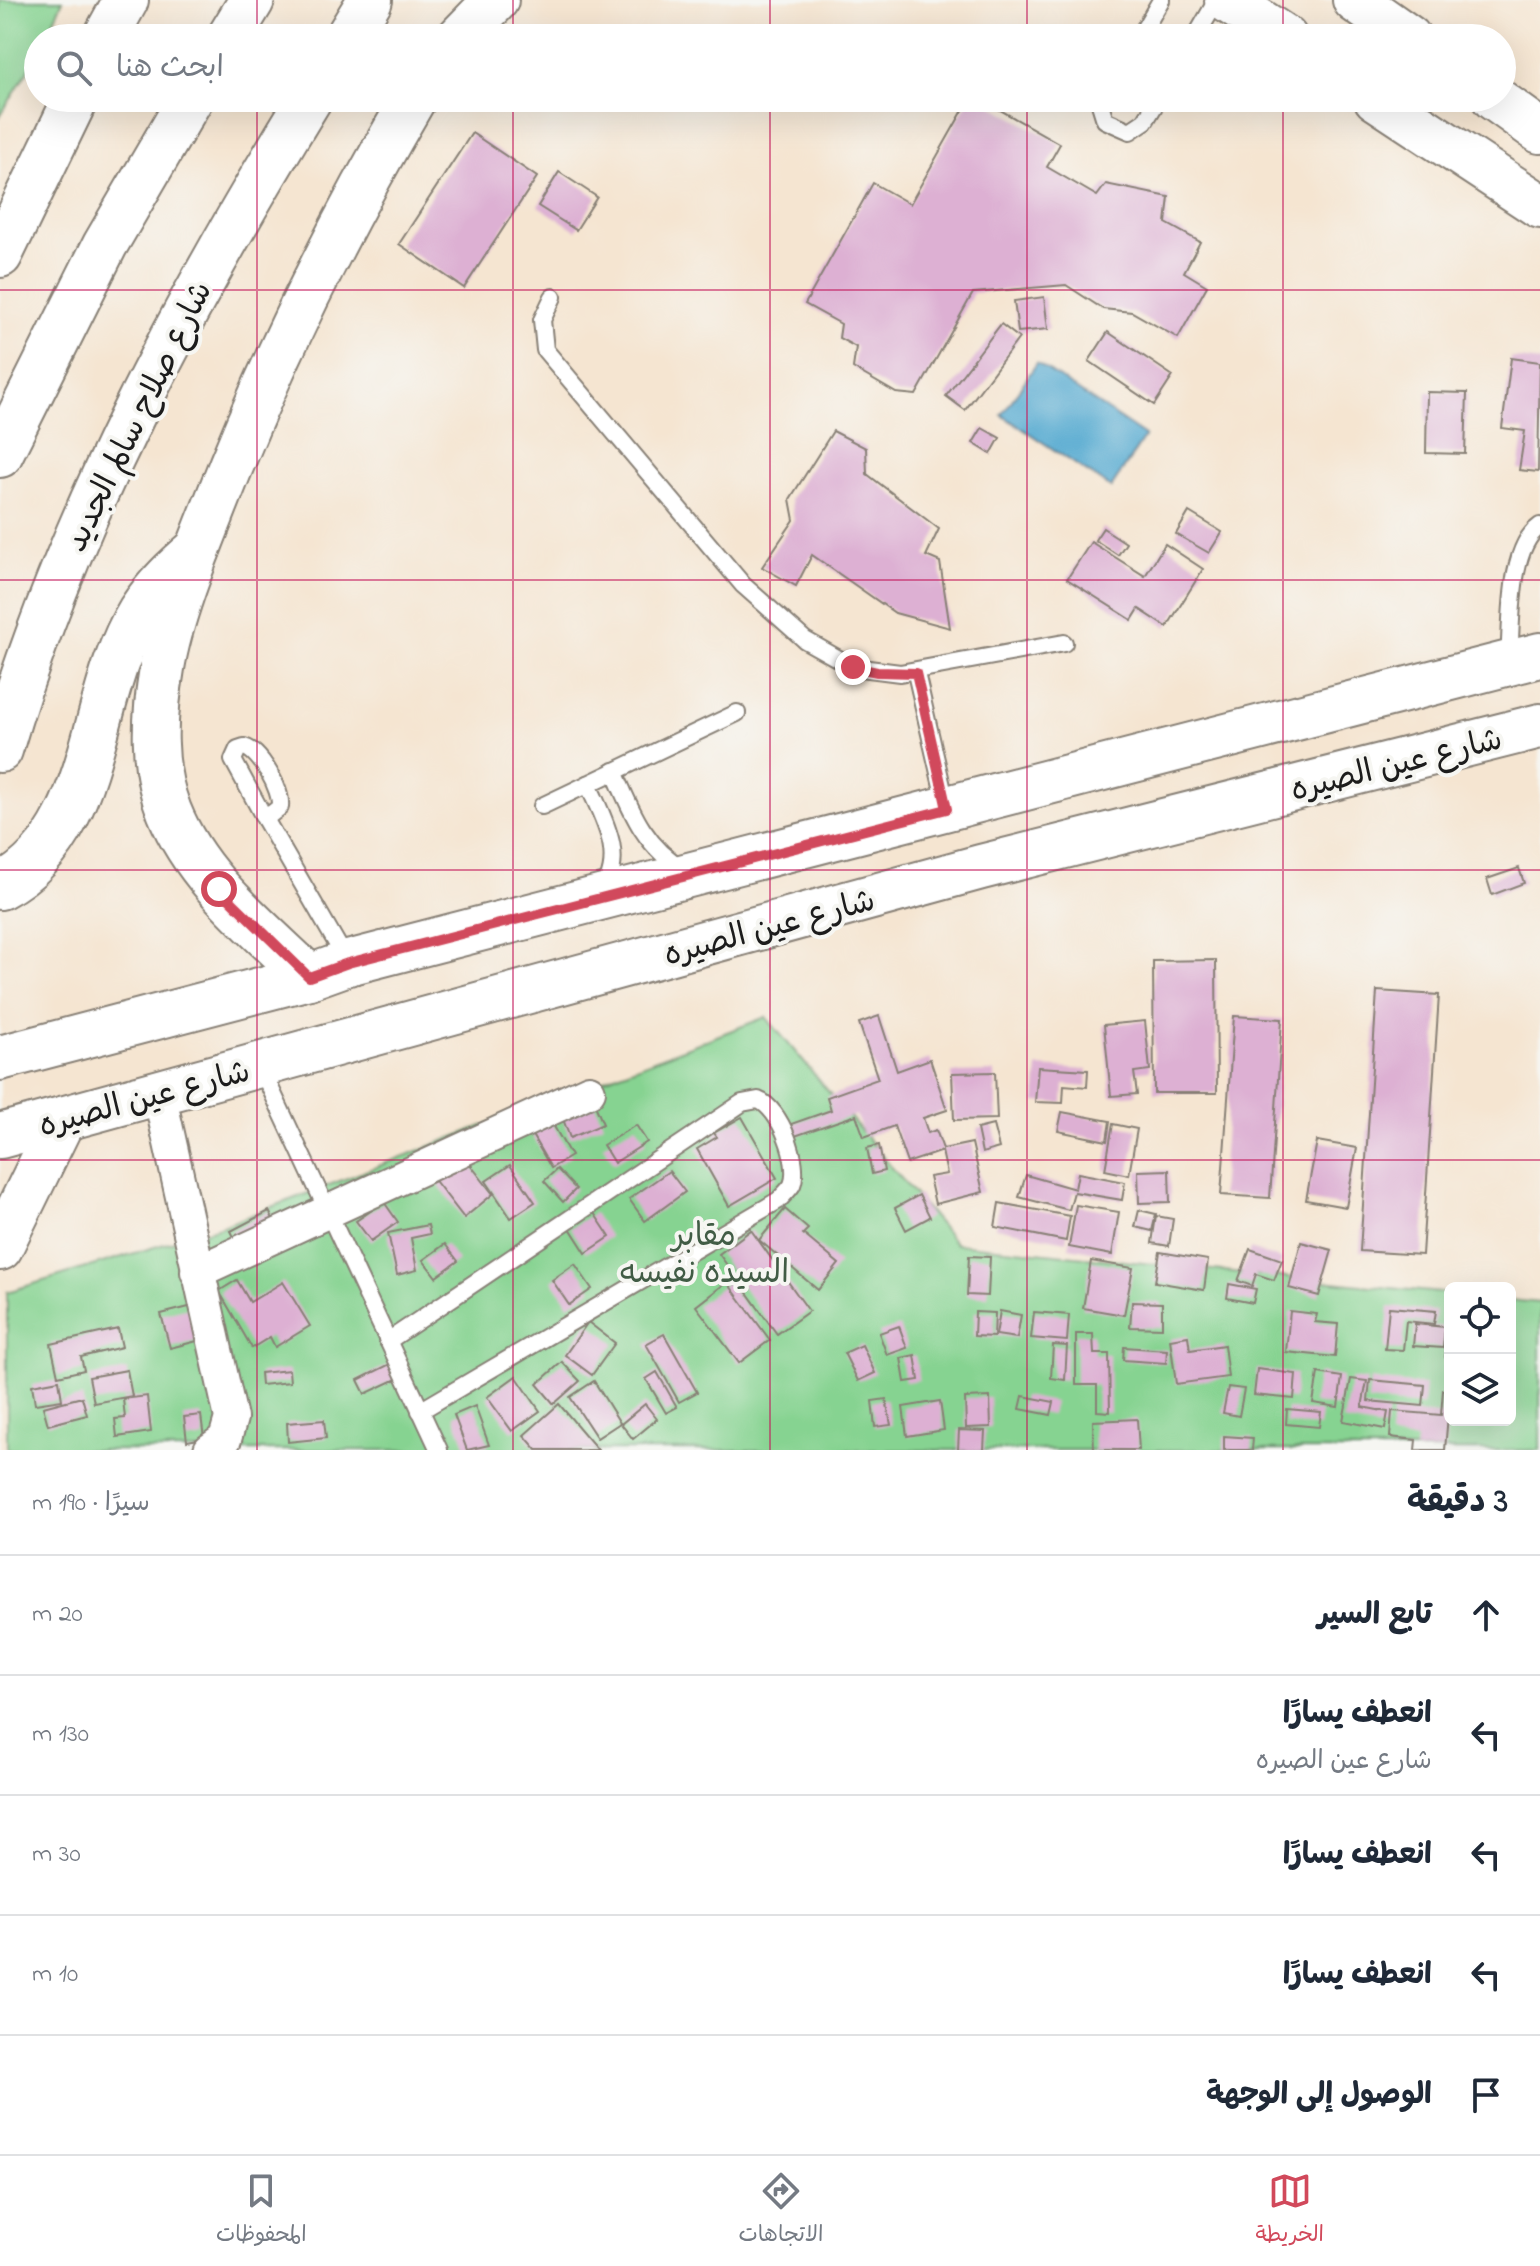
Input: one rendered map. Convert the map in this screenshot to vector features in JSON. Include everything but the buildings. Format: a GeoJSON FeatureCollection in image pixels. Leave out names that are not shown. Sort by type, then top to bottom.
{"type":"FeatureCollection","features":[{"type":"Feature","properties":{"kind":"main road"},"geometry":{"type":"LineString","coordinates":[[113,24],[126,0]]}},
{"type":"Feature","properties":{"kind":"main road"},"geometry":{"type":"LineString","coordinates":[[237,24],[252,0]]}},
{"type":"Feature","properties":{"kind":"main road"},"geometry":{"type":"LineString","coordinates":[[355,24],[370,0]]}},
{"type":"Feature","properties":{"kind":"main road"},"geometry":{"type":"LineString","coordinates":[[473,24],[496,0]]}},
{"type":"Feature","properties":{"kind":"main road"},"geometry":{"type":"LineString","coordinates":[[1227,0],[1264,24]]}},
{"type":"Feature","properties":{"kind":"main road"},"geometry":{"type":"LineString","coordinates":[[1355,0],[1389,24]]}},
{"type":"Feature","properties":{"kind":"main road"},"geometry":{"type":"LineString","coordinates":[[0,255],[69,112]]}},
{"type":"Feature","properties":{"kind":"main road"},"geometry":{"type":"LineString","coordinates":[[0,455],[105,245],[183,112]]}},
{"type":"Feature","properties":{"kind":"main road","name":"شارع صلاح سالم الجديد"},"geometry":{"type":"LineString","coordinates":[[0,750],[61,574],[118,443],[182,315],[302,112]]}},
{"type":"Feature","properties":{"kind":"main road"},"geometry":{"type":"LineString","coordinates":[[328,970],[199,865],[176,825],[161,784],[155,727],[162,664],[198,549],[290,329],[344,222],[406,112]]}},
{"type":"Feature","properties":{"kind":"main road"},"geometry":{"type":"LineString","coordinates":[[1397,112],[1540,206]]}},
{"type":"Feature","properties":{"kind":"main road"},"geometry":{"type":"LineString","coordinates":[[1516,112],[1539,127]]}},
{"type":"Feature","properties":{"kind":"main road"},"geometry":{"type":"LineString","coordinates":[[0,887],[37,862],[63,826],[139,613],[165,577],[198,549]]}},
{"type":"Feature","properties":{"kind":"main road"},"geometry":{"type":"LineString","coordinates":[[0,1058],[597,899],[1524,659]]}},
{"type":"Feature","properties":{"kind":"main road","name":"شارع عين الصيره"},"geometry":{"type":"LineString","coordinates":[[0,1136],[981,867],[1540,726]]}},
{"type":"Feature","properties":{"kind":"main road"},"geometry":{"type":"LineString","coordinates":[[0,1248],[63,1119]]}},
{"type":"Feature","properties":{"kind":"street"},"geometry":{"type":"LineString","coordinates":[[197,1272],[589,1091]]}},
{"type":"Feature","properties":{"kind":"street"},"geometry":{"type":"LineString","coordinates":[[159,1093],[231,1418],[225,1439],[210,1450]]}},
{"type":"Feature","properties":{"kind":"lane"},"geometry":{"type":"LineString","coordinates":[[1147,24],[1161,0]]}},
{"type":"Feature","properties":{"kind":"lane"},"geometry":{"type":"LineString","coordinates":[[1203,24],[1217,0]]}},
{"type":"Feature","properties":{"kind":"lane"},"geometry":{"type":"LineString","coordinates":[[1102,112],[1105,120],[1130,131],[1145,121],[1150,112]]}},
{"type":"Feature","properties":{"kind":"lane"},"geometry":{"type":"LineString","coordinates":[[553,297],[542,320],[545,350],[743,585],[805,640],[853,667],[877,672],[916,673],[1064,643]]}},
{"type":"Feature","properties":{"kind":"lane"},"geometry":{"type":"LineString","coordinates":[[1524,659],[1519,553],[1531,532],[1540,526]]}},
{"type":"Feature","properties":{"kind":"lane"},"geometry":{"type":"LineString","coordinates":[[916,673],[947,809]]}},
{"type":"Feature","properties":{"kind":"lane"},"geometry":{"type":"LineString","coordinates":[[542,806],[737,713]]}},
{"type":"Feature","properties":{"kind":"lane"},"geometry":{"type":"LineString","coordinates":[[614,771],[638,827],[676,865],[694,874]]}},
{"type":"Feature","properties":{"kind":"lane"},"geometry":{"type":"LineString","coordinates":[[588,784],[610,836],[613,852],[610,876],[597,899]]}},
{"type":"Feature","properties":{"kind":"lane"},"geometry":{"type":"LineString","coordinates":[[265,819],[328,970]]}},
{"type":"Feature","properties":{"kind":"lane"},"geometry":{"type":"LineString","coordinates":[[261,1066],[439,1450]]}},
{"type":"Feature","properties":{"kind":"lane"},"geometry":{"type":"LineString","coordinates":[[388,1341],[742,1103],[758,1100],[770,1107],[790,1144],[795,1167],[791,1186],[779,1200],[420,1411]]}},
{"type":"Feature","properties":{"kind":"green space"},"geometry":{"type":"Polygon","coordinates":[[[0,0],[63,0],[52,24],[24,24],[24,77],[0,116],[0,0]]]}},
{"type":"Feature","properties":{"kind":"green space","name":"مقابر السيده نفيسه"},"geometry":{"type":"Polygon","coordinates":[[[766,1017],[956,1244],[1444,1293],[1444,1426],[1516,1426],[1516,1301],[1540,1303],[1540,1450],[7,1450],[7,1292],[220,1227],[766,1017]]]}},
{"type":"Feature","properties":{"kind":"water"},"geometry":{"type":"Polygon","coordinates":[[[1037,363],[1145,436],[1111,488],[1002,415],[1037,363]]]}},
{"type":"Feature","properties":{"kind":"route"},"geometry":{"type":"LineString","coordinates":[[219,889],[309,977],[348,963],[947,809],[916,673],[877,672],[853,667]]}}]}
